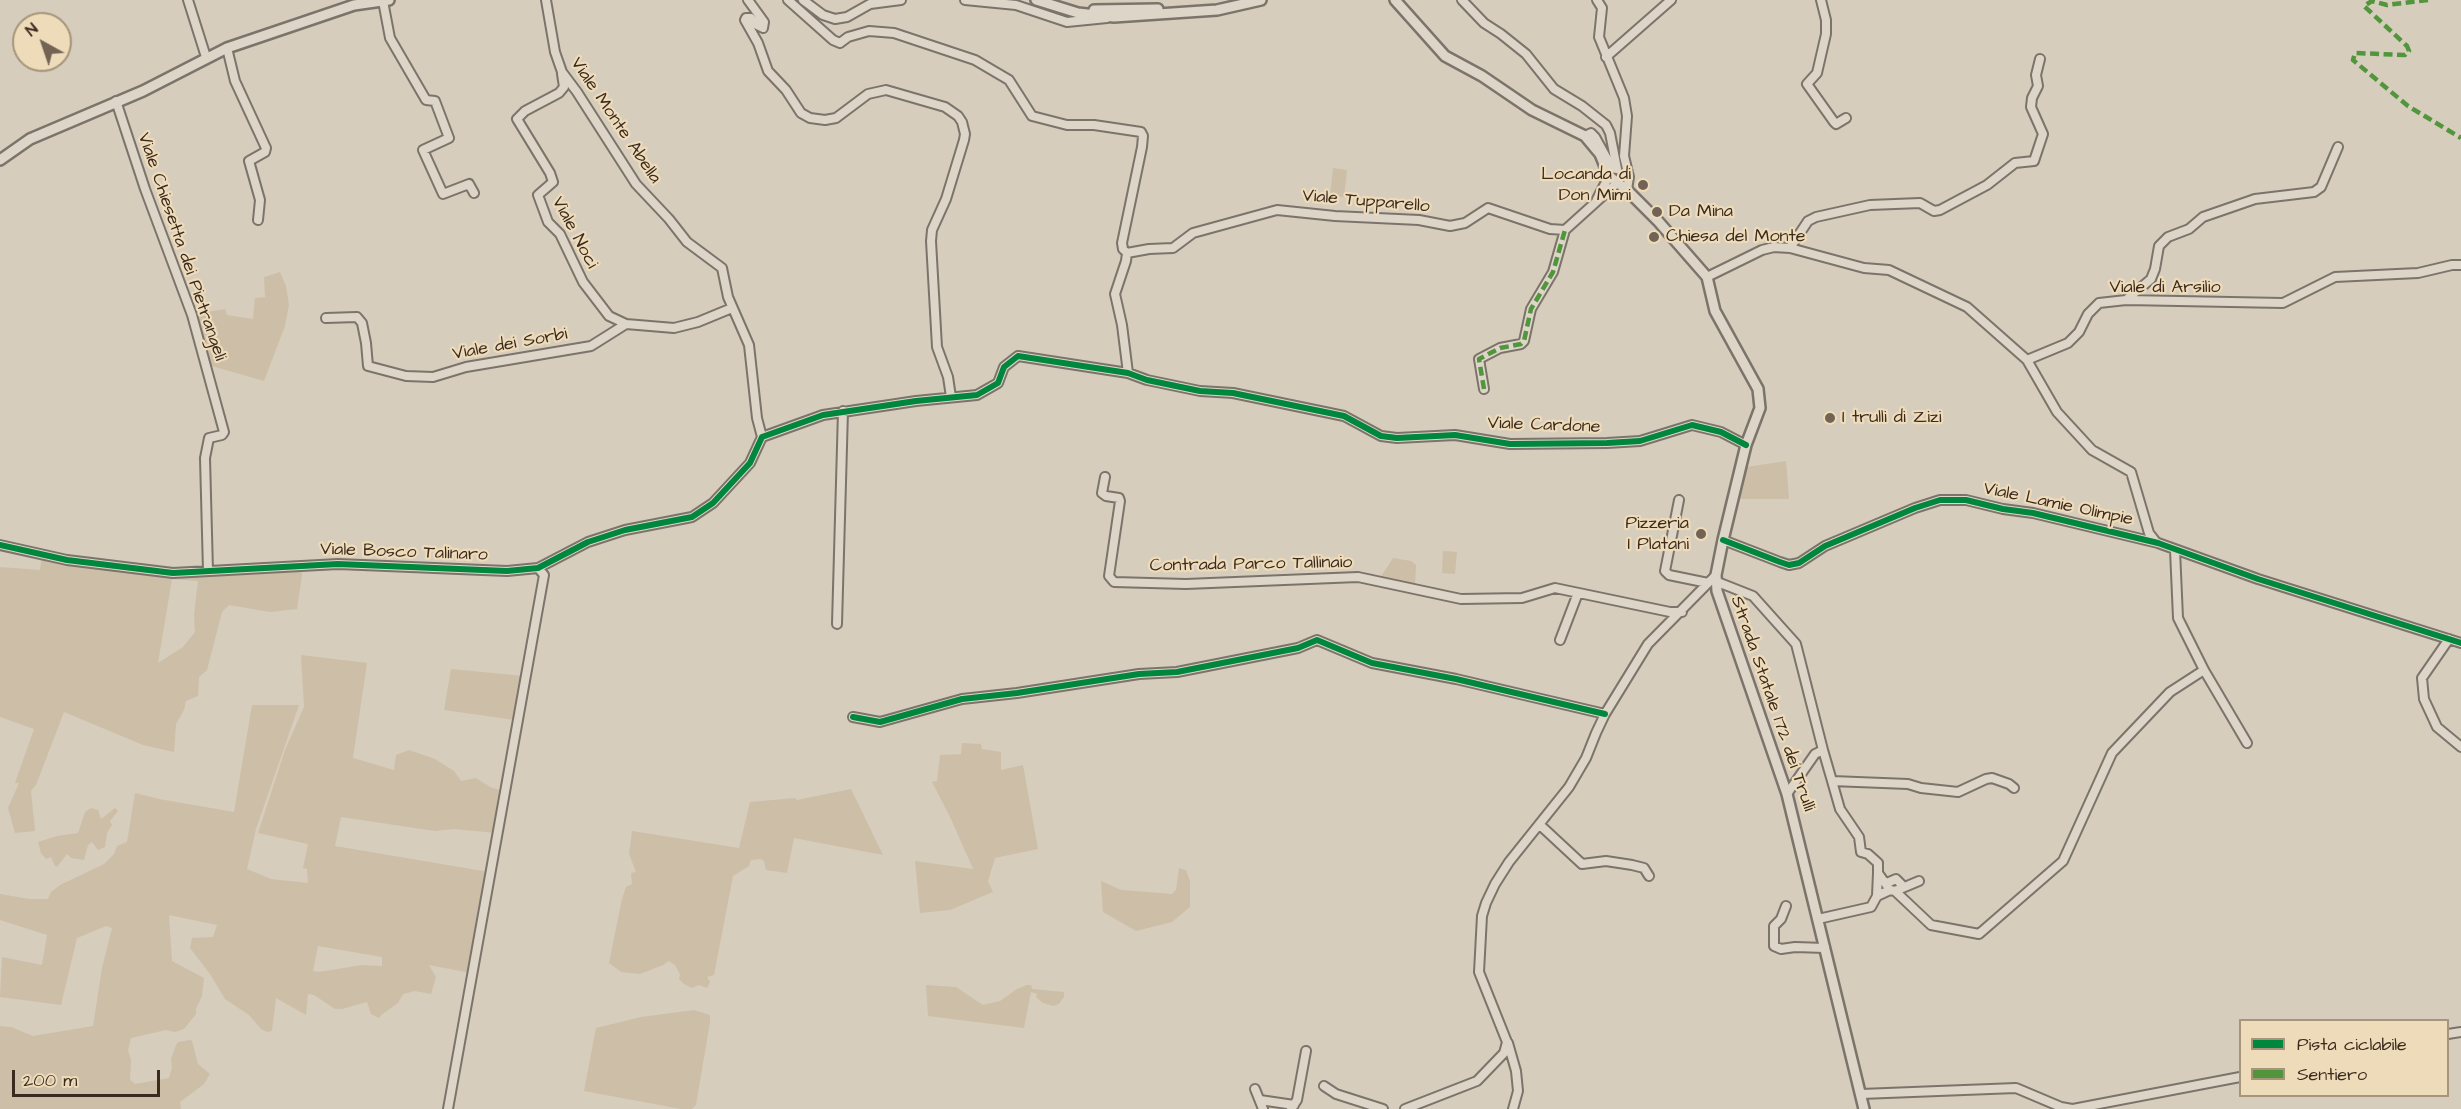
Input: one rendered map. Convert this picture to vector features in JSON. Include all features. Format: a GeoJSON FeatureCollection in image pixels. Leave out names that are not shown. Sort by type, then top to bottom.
{"type":"FeatureCollection","features":[{"type":"Feature","properties":{"kind":"main road"},"geometry":{"type":"LineString","coordinates":[[0,160],[30,139],[177,74],[226,48],[354,5],[388,0]]}},
{"type":"Feature","properties":{"kind":"main road"},"geometry":{"type":"LineString","coordinates":[[1036,0],[1074,15],[1114,17],[1229,8],[1261,0]]}},
{"type":"Feature","properties":{"kind":"main road","name":"Strada Statale 172 dei Trulli"},"geometry":{"type":"LineString","coordinates":[[1395,0],[1445,56],[1482,76],[1532,110],[1585,135],[1600,154],[1609,176],[1627,190],[1707,277],[1715,311],[1758,388],[1760,408],[1746,445],[1713,579],[1787,794],[1864,1109]]}},
{"type":"Feature","properties":{"kind":"main road"},"geometry":{"type":"LineString","coordinates":[[1074,15],[1077,8],[1103,10],[1229,8]]}},
{"type":"Feature","properties":{"kind":"street"},"geometry":{"type":"LineString","coordinates":[[188,0],[206,57]]}},
{"type":"Feature","properties":{"kind":"street","name":"Viale Monte Abella"},"geometry":{"type":"LineString","coordinates":[[546,0],[555,52],[562,72],[636,184],[687,242],[722,268],[732,309],[749,345],[757,418],[762,437]]}},
{"type":"Feature","properties":{"kind":"street"},"geometry":{"type":"LineString","coordinates":[[748,0],[764,22],[763,28],[751,18],[748,17],[745,20],[758,43],[768,71],[786,90],[801,113],[810,118],[825,120],[836,118],[868,94],[886,90],[945,107],[958,116],[962,122],[964,141],[946,199],[932,230],[931,241],[937,347],[948,377],[951,397]]}},
{"type":"Feature","properties":{"kind":"street"},"geometry":{"type":"LineString","coordinates":[[789,0],[833,40],[840,43],[848,37],[869,31],[894,33],[975,60],[1003,75],[1013,86],[1032,116],[1067,125],[1094,124],[1137,130],[1143,136],[1122,243],[1127,253],[1126,261],[1115,294],[1122,325],[1128,373]]}},
{"type":"Feature","properties":{"kind":"street"},"geometry":{"type":"LineString","coordinates":[[803,0],[823,15],[835,19],[847,17],[870,4],[902,0]]}},
{"type":"Feature","properties":{"kind":"street"},"geometry":{"type":"LineString","coordinates":[[965,0],[1016,5],[1036,10],[1062,22],[1074,15]]}},
{"type":"Feature","properties":{"kind":"street"},"geometry":{"type":"LineString","coordinates":[[1462,0],[1484,23],[1526,54],[1554,89],[1582,106],[1606,125],[1610,133],[1617,169],[1612,168],[1595,137],[1591,133],[1585,135]]}},
{"type":"Feature","properties":{"kind":"street"},"geometry":{"type":"LineString","coordinates":[[1597,0],[1602,8],[1599,37],[1624,98],[1627,116],[1624,156],[1629,177],[1627,190]]}},
{"type":"Feature","properties":{"kind":"street"},"geometry":{"type":"LineString","coordinates":[[1606,57],[1671,0]]}},
{"type":"Feature","properties":{"kind":"street"},"geometry":{"type":"LineString","coordinates":[[1821,0],[1826,20],[1826,34],[1817,73],[1807,84],[1836,124],[1846,118]]}},
{"type":"Feature","properties":{"kind":"street"},"geometry":{"type":"LineString","coordinates":[[383,1],[390,38],[426,100],[435,101],[449,138],[423,150],[444,195],[469,184],[474,193]]}},
{"type":"Feature","properties":{"kind":"street"},"geometry":{"type":"LineString","coordinates":[[226,48],[235,81],[266,148],[265,152],[249,160],[260,200],[258,220]]}},
{"type":"Feature","properties":{"kind":"street"},"geometry":{"type":"LineString","coordinates":[[1790,248],[1808,221],[1816,217],[1880,205],[1920,203],[1934,211],[1940,210],[1987,185],[2015,163],[2034,161],[2043,134],[2031,107],[2032,98],[2038,86],[2036,75],[2040,59]]}},
{"type":"Feature","properties":{"kind":"street","name":"Viale Noci"},"geometry":{"type":"LineString","coordinates":[[562,72],[564,87],[559,93],[525,111],[517,119],[550,173],[553,182],[538,195],[548,222],[560,234],[583,282],[609,316],[627,324]]}},
{"type":"Feature","properties":{"kind":"street","name":"Viale Chiesetta dei Pietrangeli"},"geometry":{"type":"LineString","coordinates":[[116,101],[145,189],[192,315],[224,432],[222,435],[209,438],[205,458],[208,570]]}},
{"type":"Feature","properties":{"kind":"street"},"geometry":{"type":"LineString","coordinates":[[2126,300],[2151,279],[2159,246],[2168,237],[2189,229],[2203,217],[2255,199],[2314,192],[2321,188],[2338,147]]}},
{"type":"Feature","properties":{"kind":"street"},"geometry":{"type":"LineString","coordinates":[[1593,206],[1609,176]]}},
{"type":"Feature","properties":{"kind":"street"},"geometry":{"type":"LineString","coordinates":[[1485,389],[1479,359],[1500,348],[1521,344],[1524,341],[1532,309],[1553,272],[1565,230],[1617,183]]}},
{"type":"Feature","properties":{"kind":"street","name":"Viale Tupparello"},"geometry":{"type":"LineString","coordinates":[[1127,253],[1173,248],[1193,233],[1277,210],[1335,216],[1419,220],[1450,226],[1464,223],[1488,208],[1550,229],[1565,230]]}},
{"type":"Feature","properties":{"kind":"street"},"geometry":{"type":"LineString","coordinates":[[1707,277],[1762,250],[1774,247],[1790,248],[1864,268],[1889,270],[1970,309],[2027,360],[2057,412],[2092,450],[2130,472],[2149,533],[2158,543]]}},
{"type":"Feature","properties":{"kind":"street","name":"Viale di Arsilio"},"geometry":{"type":"LineString","coordinates":[[2027,360],[2068,343],[2079,332],[2088,314],[2099,303],[2126,300],[2283,303],[2335,277],[2418,273],[2461,265]]}},
{"type":"Feature","properties":{"kind":"street"},"geometry":{"type":"LineString","coordinates":[[627,324],[674,328],[732,309]]}},
{"type":"Feature","properties":{"kind":"street","name":"Viale dei Sorbi"},"geometry":{"type":"LineString","coordinates":[[326,318],[357,317],[362,323],[368,366],[406,376],[433,377],[466,367],[591,346],[627,324]]}},
{"type":"Feature","properties":{"kind":"street","name":"Viale Cardone"},"geometry":{"type":"LineString","coordinates":[[762,437],[823,415],[843,411],[977,395],[998,383],[1004,367],[1018,356],[1128,373],[1147,380],[1200,391],[1233,393],[1344,416],[1382,436],[1397,438],[1455,435],[1510,444],[1607,443],[1640,441],[1692,424],[1721,432],[1746,445]]}},
{"type":"Feature","properties":{"kind":"street"},"geometry":{"type":"LineString","coordinates":[[837,624],[843,411]]}},
{"type":"Feature","properties":{"kind":"street","name":"Viale Bosco Talinaro"},"geometry":{"type":"LineString","coordinates":[[0,545],[67,560],[158,572],[338,564],[507,571],[538,568],[597,539],[625,530],[692,517],[713,503],[750,463],[762,437]]}},
{"type":"Feature","properties":{"kind":"street","name":"Contrada Parco Tallinaio"},"geometry":{"type":"LineString","coordinates":[[1105,477],[1102,493],[1119,498],[1120,501],[1109,576],[1114,582],[1186,584],[1358,578],[1461,600],[1508,600],[1555,588],[1670,612],[1682,612]]}},
{"type":"Feature","properties":{"kind":"street"},"geometry":{"type":"LineString","coordinates":[[1679,500],[1665,571],[1669,575],[1713,579],[1753,596],[1796,644],[1840,809],[1859,837],[1861,852],[1868,854],[1878,863],[1877,896],[1871,907],[1818,919]]}},
{"type":"Feature","properties":{"kind":"street","name":"Viale Lamie Olimpie"},"geometry":{"type":"LineString","coordinates":[[1724,540],[1780,562],[1799,563],[1825,546],[1892,516],[1940,500],[1966,500],[2033,513],[2158,543],[2461,643]]}},
{"type":"Feature","properties":{"kind":"street"},"geometry":{"type":"LineString","coordinates":[[2175,550],[2178,618],[2204,670],[2247,743]]}},
{"type":"Feature","properties":{"kind":"street"},"geometry":{"type":"LineString","coordinates":[[448,1109],[544,575],[538,568]]}},
{"type":"Feature","properties":{"kind":"street"},"geometry":{"type":"LineString","coordinates":[[1513,1109],[1518,1091],[1516,1071],[1507,1042],[1481,980],[1479,954],[1482,916],[1495,884],[1509,862],[1569,787],[1586,758],[1605,714],[1648,645],[1713,579]]}},
{"type":"Feature","properties":{"kind":"street"},"geometry":{"type":"LineString","coordinates":[[1560,640],[1578,593]]}},
{"type":"Feature","properties":{"kind":"street"},"geometry":{"type":"LineString","coordinates":[[2449,639],[2422,678],[2424,699],[2438,727],[2461,747]]}},
{"type":"Feature","properties":{"kind":"street"},"geometry":{"type":"LineString","coordinates":[[853,717],[880,722],[962,699],[1139,674],[1177,672],[1298,648],[1317,640],[1372,663],[1450,677],[1605,714]]}},
{"type":"Feature","properties":{"kind":"street"},"geometry":{"type":"LineString","coordinates":[[1878,873],[1931,925],[1979,934],[2063,861],[2112,753],[2170,692],[2204,670]]}},
{"type":"Feature","properties":{"kind":"street"},"geometry":{"type":"LineString","coordinates":[[1787,794],[1815,754],[1823,750]]}},
{"type":"Feature","properties":{"kind":"street"},"geometry":{"type":"LineString","coordinates":[[1832,781],[1908,784],[1921,788],[1958,792],[1992,778],[2014,788]]}},
{"type":"Feature","properties":{"kind":"street"},"geometry":{"type":"LineString","coordinates":[[1540,825],[1582,864],[1605,861],[1632,865],[1644,868],[1649,876]]}},
{"type":"Feature","properties":{"kind":"street"},"geometry":{"type":"LineString","coordinates":[[1877,896],[1891,888],[1904,887],[1919,881]]}},
{"type":"Feature","properties":{"kind":"street"},"geometry":{"type":"LineString","coordinates":[[1786,906],[1781,918],[1774,926],[1774,946],[1781,949],[1825,948]]}},
{"type":"Feature","properties":{"kind":"street"},"geometry":{"type":"LineString","coordinates":[[1405,1109],[1477,1081],[1504,1053],[1507,1042]]}},
{"type":"Feature","properties":{"kind":"street"},"geometry":{"type":"LineString","coordinates":[[1260,1100],[1292,1107],[1300,1090],[1306,1051]]}},
{"type":"Feature","properties":{"kind":"street"},"geometry":{"type":"LineString","coordinates":[[1861,1094],[2016,1088],[2061,1107],[2072,1109],[2239,1077]]}},
{"type":"Feature","properties":{"kind":"street"},"geometry":{"type":"LineString","coordinates":[[1324,1086],[1336,1094],[1383,1109]]}},
{"type":"Feature","properties":{"kind":"street"},"geometry":{"type":"LineString","coordinates":[[1255,1089],[1263,1109]]}},
{"type":"Feature","properties":{"kind":"shaded area"},"geometry":{"type":"Polygon","coordinates":[[[1333,168],[1347,170],[1344,197],[1330,196],[1333,168]]]}},
{"type":"Feature","properties":{"kind":"shaded area"},"geometry":{"type":"Polygon","coordinates":[[[280,272],[286,286],[289,305],[285,326],[264,381],[208,365],[196,314],[225,309],[227,315],[253,319],[255,298],[265,297],[264,277],[280,272]]]}},
{"type":"Feature","properties":{"kind":"shaded area"},"geometry":{"type":"Polygon","coordinates":[[[1786,461],[1789,499],[1740,499],[1746,467],[1786,461]]]}},
{"type":"Feature","properties":{"kind":"shaded area"},"geometry":{"type":"Polygon","coordinates":[[[1443,551],[1457,552],[1455,574],[1442,573],[1443,551]]]}},
{"type":"Feature","properties":{"kind":"shaded area"},"geometry":{"type":"Polygon","coordinates":[[[42,556],[136,571],[301,569],[302,575],[297,609],[270,612],[229,605],[222,612],[207,670],[199,677],[198,696],[186,701],[176,724],[174,752],[143,745],[64,712],[36,785],[31,791],[35,831],[15,833],[8,808],[19,783],[15,783],[34,729],[0,717],[0,567],[40,570],[42,556]],[[172,579],[158,663],[183,647],[195,632],[194,615],[198,581],[172,579]]]}},
{"type":"Feature","properties":{"kind":"shaded area"},"geometry":{"type":"Polygon","coordinates":[[[1393,558],[1411,561],[1416,565],[1415,587],[1378,581],[1393,558]]]}},
{"type":"Feature","properties":{"kind":"shaded area"},"geometry":{"type":"Polygon","coordinates":[[[301,655],[367,663],[353,758],[394,770],[396,755],[409,750],[435,759],[454,771],[461,781],[476,778],[490,787],[503,791],[496,833],[454,829],[435,831],[341,817],[335,846],[489,872],[471,973],[429,965],[436,977],[431,994],[415,991],[403,994],[398,1003],[379,1018],[371,1014],[367,1002],[335,1009],[314,995],[308,994],[306,1015],[276,998],[272,1031],[267,1032],[261,1029],[249,1015],[225,999],[190,948],[192,938],[213,937],[217,925],[169,915],[172,961],[204,978],[202,996],[196,1014],[184,1029],[175,1032],[166,1030],[131,1038],[128,1050],[131,1060],[130,1080],[135,1084],[169,1078],[172,1068],[171,1059],[176,1045],[178,1042],[190,1040],[198,1064],[210,1074],[204,1084],[180,1102],[181,1109],[0,1109],[0,1026],[11,1027],[33,1036],[93,1026],[102,968],[112,928],[106,926],[77,938],[61,1005],[0,997],[2,957],[42,965],[47,935],[0,920],[0,894],[30,899],[48,899],[51,892],[60,885],[104,864],[114,854],[117,846],[127,842],[135,793],[234,812],[252,705],[299,705],[256,829],[247,869],[271,879],[308,883],[307,869],[303,868],[308,844],[258,833],[285,750],[304,707],[301,655]],[[318,946],[313,971],[362,965],[382,966],[382,957],[318,946]]]}},
{"type":"Feature","properties":{"kind":"shaded area"},"geometry":{"type":"Polygon","coordinates":[[[451,669],[524,676],[515,720],[444,710],[451,669]]]}},
{"type":"Feature","properties":{"kind":"shaded area"},"geometry":{"type":"Polygon","coordinates":[[[962,743],[981,744],[982,749],[1001,752],[1001,770],[1023,765],[1038,849],[995,858],[988,881],[993,892],[950,910],[920,913],[915,861],[973,869],[932,782],[937,781],[940,755],[961,754],[962,743]]]}},
{"type":"Feature","properties":{"kind":"shaded area"},"geometry":{"type":"Polygon","coordinates":[[[851,789],[883,855],[794,838],[787,873],[766,870],[764,861],[751,860],[749,866],[733,876],[714,975],[707,977],[710,982],[707,988],[699,985],[692,988],[684,984],[679,979],[680,974],[675,965],[669,961],[640,974],[621,972],[609,963],[622,899],[626,887],[632,884],[631,873],[636,872],[629,854],[632,831],[739,848],[750,802],[795,798],[797,800],[851,789]]]}},
{"type":"Feature","properties":{"kind":"shaded area"},"geometry":{"type":"Polygon","coordinates":[[[91,808],[98,810],[101,819],[115,808],[118,811],[110,821],[112,825],[107,833],[105,847],[98,850],[92,842],[88,845],[84,860],[71,858],[67,854],[57,867],[55,866],[51,857],[46,859],[41,853],[38,842],[78,833],[85,812],[91,808]]]}},
{"type":"Feature","properties":{"kind":"shaded area"},"geometry":{"type":"Polygon","coordinates":[[[1179,868],[1186,870],[1190,881],[1190,907],[1172,922],[1136,931],[1103,912],[1101,881],[1121,890],[1172,894],[1176,890],[1179,868]]]}},
{"type":"Feature","properties":{"kind":"shaded area"},"geometry":{"type":"Polygon","coordinates":[[[926,985],[956,987],[983,1005],[1000,1001],[1027,985],[1031,985],[1032,989],[1064,992],[1064,997],[1059,1004],[1053,1006],[1043,1003],[1036,997],[1037,994],[1031,992],[1024,1028],[928,1016],[926,985]]]}},
{"type":"Feature","properties":{"kind":"shaded area"},"geometry":{"type":"Polygon","coordinates":[[[694,1010],[710,1015],[710,1022],[696,1105],[692,1109],[681,1109],[584,1091],[596,1028],[641,1017],[694,1010]]]}},
{"type":"Feature","properties":{"kind":"marked path"},"geometry":{"type":"LineString","coordinates":[[2428,0],[2387,5],[2372,1],[2364,6],[2407,46],[2409,51],[2405,55],[2355,53],[2353,60],[2408,106],[2461,138]]}},
{"type":"Feature","properties":{"kind":"marked path"},"geometry":{"type":"LineString","coordinates":[[1484,389],[1479,359],[1500,348],[1521,344],[1524,341],[1531,309],[1553,272],[1565,230]]}},
{"type":"Feature","properties":{"kind":"cycle path"},"geometry":{"type":"LineString","coordinates":[[0,545],[67,560],[173,573],[338,564],[507,571],[538,568],[588,542],[625,530],[692,517],[713,503],[750,463],[762,437],[823,415],[916,401],[977,395],[998,383],[1004,367],[1018,356],[1128,373],[1147,380],[1200,391],[1233,393],[1344,416],[1381,436],[1397,438],[1455,435],[1510,444],[1607,443],[1640,441],[1692,425],[1721,432],[1746,445]]}},
{"type":"Feature","properties":{"kind":"cycle path"},"geometry":{"type":"LineString","coordinates":[[1723,540],[1789,565],[1799,563],[1825,546],[1915,508],[1940,500],[1966,500],[2033,513],[2158,543],[2258,579],[2461,643]]}},
{"type":"Feature","properties":{"kind":"cycle path"},"geometry":{"type":"LineString","coordinates":[[853,717],[880,722],[962,699],[1139,674],[1177,672],[1298,648],[1317,640],[1372,663],[1456,679],[1605,714]]}},
{"type":"Feature","properties":{"kind":"place","name":"Locanda di Don Mimi"},"geometry":{"type":"Point","coordinates":[1643,185]}},
{"type":"Feature","properties":{"kind":"place","name":"Da Mina"},"geometry":{"type":"Point","coordinates":[1657,212]}},
{"type":"Feature","properties":{"kind":"place","name":"Chiesa del Monte"},"geometry":{"type":"Point","coordinates":[1654,237]}},
{"type":"Feature","properties":{"kind":"place","name":"I trulli di Zizi"},"geometry":{"type":"Point","coordinates":[1830,418]}},
{"type":"Feature","properties":{"kind":"place","name":"Pizzeria I Platani"},"geometry":{"type":"Point","coordinates":[1701,534]}}]}
